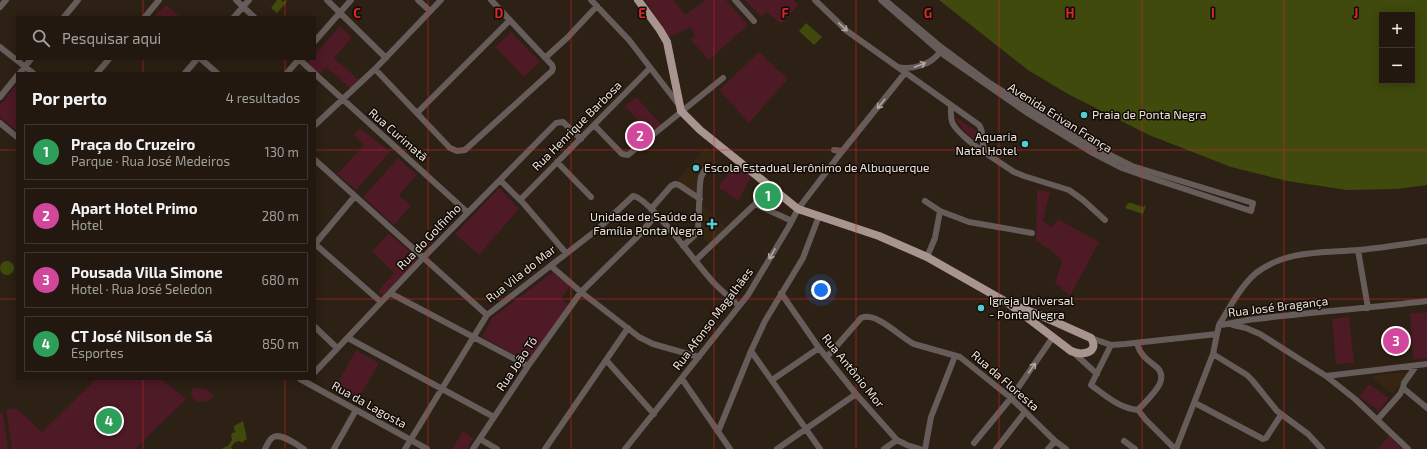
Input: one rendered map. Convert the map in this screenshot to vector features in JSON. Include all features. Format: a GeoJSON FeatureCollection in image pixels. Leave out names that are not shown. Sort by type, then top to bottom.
{"type":"FeatureCollection","features":[{"type":"Feature","properties":{"kind":"main road"},"geometry":{"type":"LineString","coordinates":[[638,0],[667,42],[681,109],[700,130],[798,209],[879,236],[927,257],[1008,303],[1071,351],[1080,354],[1090,352],[1093,345],[1091,338],[1042,316],[1008,303]]}},
{"type":"Feature","properties":{"kind":"street"},"geometry":{"type":"LineString","coordinates":[[0,8],[6,0]]}},
{"type":"Feature","properties":{"kind":"street"},"geometry":{"type":"LineString","coordinates":[[65,16],[78,0]]}},
{"type":"Feature","properties":{"kind":"street"},"geometry":{"type":"LineString","coordinates":[[146,16],[159,0]]}},
{"type":"Feature","properties":{"kind":"street"},"geometry":{"type":"LineString","coordinates":[[236,0],[253,16]]}},
{"type":"Feature","properties":{"kind":"street"},"geometry":{"type":"LineString","coordinates":[[235,16],[249,0]]}},
{"type":"Feature","properties":{"kind":"street"},"geometry":{"type":"LineString","coordinates":[[327,0],[386,58]]}},
{"type":"Feature","properties":{"kind":"street"},"geometry":{"type":"LineString","coordinates":[[316,40],[350,0]]}},
{"type":"Feature","properties":{"kind":"street"},"geometry":{"type":"LineString","coordinates":[[418,0],[430,11]]}},
{"type":"Feature","properties":{"kind":"street"},"geometry":{"type":"LineString","coordinates":[[316,124],[386,58],[441,0]]}},
{"type":"Feature","properties":{"kind":"street"},"geometry":{"type":"LineString","coordinates":[[374,69],[450,148],[460,152],[465,150],[552,71],[553,67],[491,0]]}},
{"type":"Feature","properties":{"kind":"street"},"geometry":{"type":"LineString","coordinates":[[591,0],[629,40],[681,109]]}},
{"type":"Feature","properties":{"kind":"street"},"geometry":{"type":"LineString","coordinates":[[735,0],[754,21]]}},
{"type":"Feature","properties":{"kind":"street"},"geometry":{"type":"LineString","coordinates":[[815,0],[847,31],[981,127],[983,132],[982,142],[984,152]]}},
{"type":"Feature","properties":{"kind":"street","name":"Avenida Erivan França"},"geometry":{"type":"LineString","coordinates":[[881,0],[940,52],[1029,114],[1091,152],[1160,182],[1251,211],[1253,203],[1132,166],[1080,140],[988,82],[940,47],[885,0]]}},
{"type":"Feature","properties":{"kind":"street"},"geometry":{"type":"LineString","coordinates":[[545,58],[568,37],[597,6]]}},
{"type":"Feature","properties":{"kind":"street"},"geometry":{"type":"LineString","coordinates":[[417,113],[510,20]]}},
{"type":"Feature","properties":{"kind":"street"},"geometry":{"type":"LineString","coordinates":[[0,47],[16,59]]}},
{"type":"Feature","properties":{"kind":"street"},"geometry":{"type":"LineString","coordinates":[[896,66],[904,68],[914,67],[936,57],[940,52]]}},
{"type":"Feature","properties":{"kind":"street"},"geometry":{"type":"LineString","coordinates":[[17,60],[32,72]]}},
{"type":"Feature","properties":{"kind":"street"},"geometry":{"type":"LineString","coordinates":[[21,72],[30,60]]}},
{"type":"Feature","properties":{"kind":"street"},"geometry":{"type":"LineString","coordinates":[[98,72],[108,60]]}},
{"type":"Feature","properties":{"kind":"street"},"geometry":{"type":"LineString","coordinates":[[186,72],[196,60]]}},
{"type":"Feature","properties":{"kind":"street"},"geometry":{"type":"LineString","coordinates":[[202,60],[216,72]]}},
{"type":"Feature","properties":{"kind":"street"},"geometry":{"type":"LineString","coordinates":[[288,72],[298,60]]}},
{"type":"Feature","properties":{"kind":"street","name":"Rua Curimatã"},"geometry":{"type":"LineString","coordinates":[[300,60],[312,72]]}},
{"type":"Feature","properties":{"kind":"street","name":"Rua Henrique Barbosa"},"geometry":{"type":"LineString","coordinates":[[520,200],[650,68]]}},
{"type":"Feature","properties":{"kind":"street","name":"Rua Afonso Magalhães"},"geometry":{"type":"LineString","coordinates":[[625,449],[752,289],[798,209],[842,151],[905,73]]}},
{"type":"Feature","properties":{"kind":"street","name":"Rua Curimatã"},"geometry":{"type":"LineString","coordinates":[[316,76],[467,212]]}},
{"type":"Feature","properties":{"kind":"street"},"geometry":{"type":"LineString","coordinates":[[0,97],[16,77]]}},
{"type":"Feature","properties":{"kind":"street"},"geometry":{"type":"LineString","coordinates":[[594,125],[622,154],[626,156],[681,109],[723,78]]}},
{"type":"Feature","properties":{"kind":"street"},"geometry":{"type":"LineString","coordinates":[[951,105],[952,120],[954,125],[984,152],[1014,172],[1069,190],[1083,200],[1105,220]]}},
{"type":"Feature","properties":{"kind":"street","name":"Rua do Golfinho"},"geometry":{"type":"LineString","coordinates":[[316,371],[467,212],[556,122],[561,122],[581,139]]}},
{"type":"Feature","properties":{"kind":"street"},"geometry":{"type":"LineString","coordinates":[[1,126],[16,136]]}},
{"type":"Feature","properties":{"kind":"street"},"geometry":{"type":"LineString","coordinates":[[834,150],[842,151]]}},
{"type":"Feature","properties":{"kind":"street"},"geometry":{"type":"LineString","coordinates":[[316,161],[487,315]]}},
{"type":"Feature","properties":{"kind":"street"},"geometry":{"type":"LineString","coordinates":[[557,162],[591,198]]}},
{"type":"Feature","properties":{"kind":"street"},"geometry":{"type":"LineString","coordinates":[[683,246],[697,232],[702,177],[706,168]]}},
{"type":"Feature","properties":{"kind":"street"},"geometry":{"type":"LineString","coordinates":[[500,180],[520,200],[566,253]]}},
{"type":"Feature","properties":{"kind":"street"},"geometry":{"type":"LineString","coordinates":[[700,199],[679,185],[675,184],[651,209],[714,284],[739,306]]}},
{"type":"Feature","properties":{"kind":"street"},"geometry":{"type":"LineString","coordinates":[[695,261],[755,204],[768,184]]}},
{"type":"Feature","properties":{"kind":"street"},"geometry":{"type":"LineString","coordinates":[[316,243],[356,196]]}},
{"type":"Feature","properties":{"kind":"street","name":"Rua Vila do Mar"},"geometry":{"type":"LineString","coordinates":[[405,449],[487,315],[598,229],[633,196],[637,197],[651,209]]}},
{"type":"Feature","properties":{"kind":"street"},"geometry":{"type":"LineString","coordinates":[[925,202],[940,211],[975,224],[1032,233]]}},
{"type":"Feature","properties":{"kind":"street"},"geometry":{"type":"LineString","coordinates":[[755,204],[792,221]]}},
{"type":"Feature","properties":{"kind":"street"},"geometry":{"type":"LineString","coordinates":[[927,257],[934,238],[940,211]]}},
{"type":"Feature","properties":{"kind":"street","name":"Rua João Tó"},"geometry":{"type":"LineString","coordinates":[[473,449],[528,366],[581,292],[638,236],[656,215]]}},
{"type":"Feature","properties":{"kind":"street"},"geometry":{"type":"LineString","coordinates":[[718,432],[765,321],[803,258],[819,216]]}},
{"type":"Feature","properties":{"kind":"street"},"geometry":{"type":"LineString","coordinates":[[1220,325],[1231,304],[1246,283],[1270,264],[1282,258],[1296,254],[1358,250],[1427,241]]}},
{"type":"Feature","properties":{"kind":"street"},"geometry":{"type":"LineString","coordinates":[[316,245],[381,302]]}},
{"type":"Feature","properties":{"kind":"street"},"geometry":{"type":"LineString","coordinates":[[1358,250],[1368,308]]}},
{"type":"Feature","properties":{"kind":"street"},"geometry":{"type":"LineString","coordinates":[[551,266],[581,292],[639,337],[653,344],[699,357]]}},
{"type":"Feature","properties":{"kind":"street"},"geometry":{"type":"LineString","coordinates":[[390,293],[474,336],[528,366]]}},
{"type":"Feature","properties":{"kind":"street","name":"Rua Antônio Mor"},"geometry":{"type":"LineString","coordinates":[[781,293],[819,348],[856,394],[897,440],[920,449]]}},
{"type":"Feature","properties":{"kind":"street","name":"Rua José Bragança"},"geometry":{"type":"LineString","coordinates":[[1091,338],[1111,345],[1137,344],[1217,334],[1220,325],[1253,319],[1427,301]]}},
{"type":"Feature","properties":{"kind":"street","name":"Rua da Floresta"},"geometry":{"type":"LineString","coordinates":[[827,358],[861,318],[867,316],[884,324],[914,344],[955,356],[966,361],[1010,398],[1055,441],[1066,449]]}},
{"type":"Feature","properties":{"kind":"street"},"geometry":{"type":"LineString","coordinates":[[1232,324],[1260,334],[1326,376],[1378,419],[1408,449]]}},
{"type":"Feature","properties":{"kind":"street"},"geometry":{"type":"LineString","coordinates":[[316,328],[338,348]]}},
{"type":"Feature","properties":{"kind":"street"},"geometry":{"type":"LineString","coordinates":[[545,449],[628,328]]}},
{"type":"Feature","properties":{"kind":"street"},"geometry":{"type":"LineString","coordinates":[[1111,345],[1091,385],[1125,408],[1138,410],[1146,420],[1176,449],[1213,354],[1217,334]]}},
{"type":"Feature","properties":{"kind":"street"},"geometry":{"type":"LineString","coordinates":[[974,443],[1010,398],[1053,337]]}},
{"type":"Feature","properties":{"kind":"street"},"geometry":{"type":"LineString","coordinates":[[348,338],[494,417]]}},
{"type":"Feature","properties":{"kind":"street"},"geometry":{"type":"LineString","coordinates":[[1137,344],[1144,356],[1160,369],[1162,376],[1161,383],[1138,410]]}},
{"type":"Feature","properties":{"kind":"street"},"geometry":{"type":"LineString","coordinates":[[772,380],[819,348]]}},
{"type":"Feature","properties":{"kind":"street"},"geometry":{"type":"LineString","coordinates":[[751,351],[820,449]]}},
{"type":"Feature","properties":{"kind":"street"},"geometry":{"type":"LineString","coordinates":[[1071,351],[1097,374]]}},
{"type":"Feature","properties":{"kind":"street"},"geometry":{"type":"LineString","coordinates":[[1213,354],[1247,375],[1281,415],[1308,434],[1322,449]]}},
{"type":"Feature","properties":{"kind":"street"},"geometry":{"type":"LineString","coordinates":[[925,449],[931,417],[955,356]]}},
{"type":"Feature","properties":{"kind":"street"},"geometry":{"type":"LineString","coordinates":[[606,360],[654,414]]}},
{"type":"Feature","properties":{"kind":"street"},"geometry":{"type":"LineString","coordinates":[[1326,376],[1427,364]]}},
{"type":"Feature","properties":{"kind":"street"},"geometry":{"type":"LineString","coordinates":[[1378,419],[1396,398],[1416,366]]}},
{"type":"Feature","properties":{"kind":"street"},"geometry":{"type":"LineString","coordinates":[[682,379],[730,449]]}},
{"type":"Feature","properties":{"kind":"street","name":"Rua da Lagosta"},"geometry":{"type":"LineString","coordinates":[[305,380],[427,449]]}},
{"type":"Feature","properties":{"kind":"street"},"geometry":{"type":"LineString","coordinates":[[1403,388],[1427,408]]}},
{"type":"Feature","properties":{"kind":"street"},"geometry":{"type":"LineString","coordinates":[[777,449],[856,394]]}},
{"type":"Feature","properties":{"kind":"street"},"geometry":{"type":"LineString","coordinates":[[1195,403],[1263,439],[1266,438],[1281,415]]}},
{"type":"Feature","properties":{"kind":"street"},"geometry":{"type":"LineString","coordinates":[[334,449],[356,410]]}},
{"type":"Feature","properties":{"kind":"street"},"geometry":{"type":"LineString","coordinates":[[996,449],[1025,412]]}},
{"type":"Feature","properties":{"kind":"street"},"geometry":{"type":"LineString","coordinates":[[265,449],[274,436],[282,436],[304,449]]}},
{"type":"Feature","properties":{"kind":"street"},"geometry":{"type":"LineString","coordinates":[[480,439],[497,449]]}},
{"type":"Feature","properties":{"kind":"street"},"geometry":{"type":"LineString","coordinates":[[884,449],[897,440]]}},
{"type":"Feature","properties":{"kind":"street"},"geometry":{"type":"LineString","coordinates":[[1048,449],[1055,441]]}},
{"type":"Feature","properties":{"kind":"street"},"geometry":{"type":"LineString","coordinates":[[1124,441],[1135,449]]}},
{"type":"Feature","properties":{"kind":"shaded area"},"geometry":{"type":"Polygon","coordinates":[[[277,0],[281,0],[283,2],[286,0],[287,2],[277,13],[271,8],[277,0]]]}},
{"type":"Feature","properties":{"kind":"shaded area"},"geometry":{"type":"Polygon","coordinates":[[[645,0],[676,0],[674,1],[685,15],[706,0],[726,0],[748,25],[709,60],[690,39],[695,36],[691,27],[669,37],[645,0]]]}},
{"type":"Feature","properties":{"kind":"shaded area"},"geometry":{"type":"Polygon","coordinates":[[[745,0],[794,0],[798,5],[781,24],[766,12],[761,17],[745,0]]]}},
{"type":"Feature","properties":{"kind":"shaded area"},"geometry":{"type":"Polygon","coordinates":[[[939,0],[1427,0],[1427,185],[1397,189],[1347,190],[1287,181],[1231,167],[1149,135],[1068,94],[1028,70],[939,0]]]}},
{"type":"Feature","properties":{"kind":"shaded area"},"geometry":{"type":"Polygon","coordinates":[[[166,5],[179,16],[156,16],[155,15],[166,5]]]}},
{"type":"Feature","properties":{"kind":"shaded area"},"geometry":{"type":"Polygon","coordinates":[[[806,23],[822,37],[814,45],[799,31],[806,23]]]}},
{"type":"Feature","properties":{"kind":"shaded area"},"geometry":{"type":"Polygon","coordinates":[[[340,26],[352,37],[334,58],[359,80],[351,89],[326,67],[318,76],[316,72],[313,72],[305,65],[309,60],[316,60],[316,53],[340,26]]]}},
{"type":"Feature","properties":{"kind":"shaded area"},"geometry":{"type":"Polygon","coordinates":[[[511,32],[540,62],[524,77],[495,47],[511,32]]]}},
{"type":"Feature","properties":{"kind":"shaded area"},"geometry":{"type":"Polygon","coordinates":[[[759,52],[788,79],[749,123],[719,90],[759,52]]]}},
{"type":"Feature","properties":{"kind":"shaded area"},"geometry":{"type":"Polygon","coordinates":[[[16,85],[16,130],[0,117],[0,105],[16,85]]]}},
{"type":"Feature","properties":{"kind":"shaded area"},"geometry":{"type":"Polygon","coordinates":[[[636,97],[662,125],[651,135],[625,106],[636,97]]]}},
{"type":"Feature","properties":{"kind":"shaded area"},"geometry":{"type":"Polygon","coordinates":[[[957,118],[978,132],[980,136],[976,140],[970,137],[960,125],[956,119],[957,118]]]}},
{"type":"Feature","properties":{"kind":"shaded area"},"geometry":{"type":"Polygon","coordinates":[[[360,128],[390,152],[356,190],[337,174],[364,145],[354,135],[360,128]]]}},
{"type":"Feature","properties":{"kind":"shaded area","name":"Escola Estadual Jerônimo de Albuquerque"},"geometry":{"type":"Polygon","coordinates":[[[706,147],[716,156],[700,172],[699,196],[676,182],[706,147]]]}},
{"type":"Feature","properties":{"kind":"shaded area"},"geometry":{"type":"Polygon","coordinates":[[[398,158],[417,175],[399,195],[411,206],[394,225],[363,197],[398,158]]]}},
{"type":"Feature","properties":{"kind":"shaded area"},"geometry":{"type":"Polygon","coordinates":[[[736,163],[752,176],[738,201],[718,187],[736,163]]]}},
{"type":"Feature","properties":{"kind":"shaded area"},"geometry":{"type":"Polygon","coordinates":[[[499,188],[519,209],[479,255],[455,234],[499,188]]]}},
{"type":"Feature","properties":{"kind":"shaded area"},"geometry":{"type":"Polygon","coordinates":[[[1037,190],[1050,192],[1043,221],[1052,227],[1058,219],[1099,242],[1070,296],[1055,283],[1062,261],[1052,251],[1036,241],[1037,190]]]}},
{"type":"Feature","properties":{"kind":"shaded area"},"geometry":{"type":"Polygon","coordinates":[[[767,192],[783,205],[779,210],[761,201],[767,192]]]}},
{"type":"Feature","properties":{"kind":"shaded area"},"geometry":{"type":"Polygon","coordinates":[[[1128,203],[1143,207],[1146,206],[1143,214],[1125,208],[1128,203]]]}},
{"type":"Feature","properties":{"kind":"shaded area","name":"Unidade de Saúde da Família Ponta Negra"},"geometry":{"type":"Polygon","coordinates":[[[702,204],[726,228],[709,243],[701,235],[702,204]]]}},
{"type":"Feature","properties":{"kind":"shaded area"},"geometry":{"type":"Polygon","coordinates":[[[389,233],[419,260],[384,297],[378,291],[394,273],[372,251],[389,233]]]}},
{"type":"Feature","properties":{"kind":"shaded area"},"geometry":{"type":"Polygon","coordinates":[[[7,261],[12,263],[14,268],[12,273],[7,275],[2,273],[0,268],[2,263],[7,261]]]}},
{"type":"Feature","properties":{"kind":"shaded area"},"geometry":{"type":"Polygon","coordinates":[[[553,272],[571,284],[561,299],[570,306],[528,362],[482,337],[492,318],[553,272]]]}},
{"type":"Feature","properties":{"kind":"shaded area"},"geometry":{"type":"Polygon","coordinates":[[[1427,312],[1427,358],[1413,360],[1410,313],[1427,312]]]}},
{"type":"Feature","properties":{"kind":"shaded area"},"geometry":{"type":"Polygon","coordinates":[[[1349,317],[1354,363],[1336,364],[1332,319],[1349,317]]]}},
{"type":"Feature","properties":{"kind":"shaded area"},"geometry":{"type":"Polygon","coordinates":[[[356,350],[379,363],[358,400],[335,388],[356,350]]]}},
{"type":"Feature","properties":{"kind":"shaded area"},"geometry":{"type":"Polygon","coordinates":[[[1410,372],[1393,394],[1373,378],[1375,375],[1410,372]]]}},
{"type":"Feature","properties":{"kind":"shaded area"},"geometry":{"type":"Polygon","coordinates":[[[95,380],[162,380],[186,399],[135,449],[12,449],[6,409],[16,408],[42,432],[95,380]]]}},
{"type":"Feature","properties":{"kind":"shaded area"},"geometry":{"type":"Polygon","coordinates":[[[1369,384],[1389,398],[1379,411],[1359,397],[1369,384]]]}},
{"type":"Feature","properties":{"kind":"shaded area"},"geometry":{"type":"Polygon","coordinates":[[[193,388],[206,389],[214,396],[211,399],[202,402],[194,400],[192,397],[193,388]]]}},
{"type":"Feature","properties":{"kind":"shaded area"},"geometry":{"type":"Polygon","coordinates":[[[0,413],[3,413],[8,449],[0,449],[0,413]]]}},
{"type":"Feature","properties":{"kind":"shaded area"},"geometry":{"type":"Polygon","coordinates":[[[243,421],[247,439],[241,443],[240,441],[235,442],[231,447],[232,449],[222,449],[228,446],[232,440],[232,433],[236,432],[234,426],[243,421]]]}},
{"type":"Feature","properties":{"kind":"shaded area"},"geometry":{"type":"Polygon","coordinates":[[[463,431],[473,438],[467,449],[452,449],[463,431]]]}},
{"type":"Feature","properties":{"kind":"shaded area"},"geometry":{"type":"Polygon","coordinates":[[[1389,436],[1403,449],[1378,449],[1389,436]]]}},
{"type":"Feature","properties":{"kind":"place","name":"Praia de Ponta Negra"},"geometry":{"type":"Point","coordinates":[1084,115]}},
{"type":"Feature","properties":{"kind":"place","name":"Apart Hotel Primo"},"geometry":{"type":"Point","coordinates":[640,136]}},
{"type":"Feature","properties":{"kind":"place","name":"Aquaria Natal Hotel"},"geometry":{"type":"Point","coordinates":[1025,144]}},
{"type":"Feature","properties":{"kind":"place","name":"Escola Estadual Jerônimo de Albuquerque"},"geometry":{"type":"Point","coordinates":[696,168]}},
{"type":"Feature","properties":{"kind":"place","name":"Praça do Cruzeiro"},"geometry":{"type":"Point","coordinates":[768,196]}},
{"type":"Feature","properties":{"kind":"place","name":"Unidade de Saúde da Família Ponta Negra"},"geometry":{"type":"Point","coordinates":[712,224]}},
{"type":"Feature","properties":{"kind":"place","name":"Igreja Universal - Ponta Negra"},"geometry":{"type":"Point","coordinates":[981,308]}},
{"type":"Feature","properties":{"kind":"place","name":"Pousada Villa Simone"},"geometry":{"type":"Point","coordinates":[1396,341]}},
{"type":"Feature","properties":{"kind":"place","name":"CT José Nilson de Sá"},"geometry":{"type":"Point","coordinates":[109,421]}}]}
